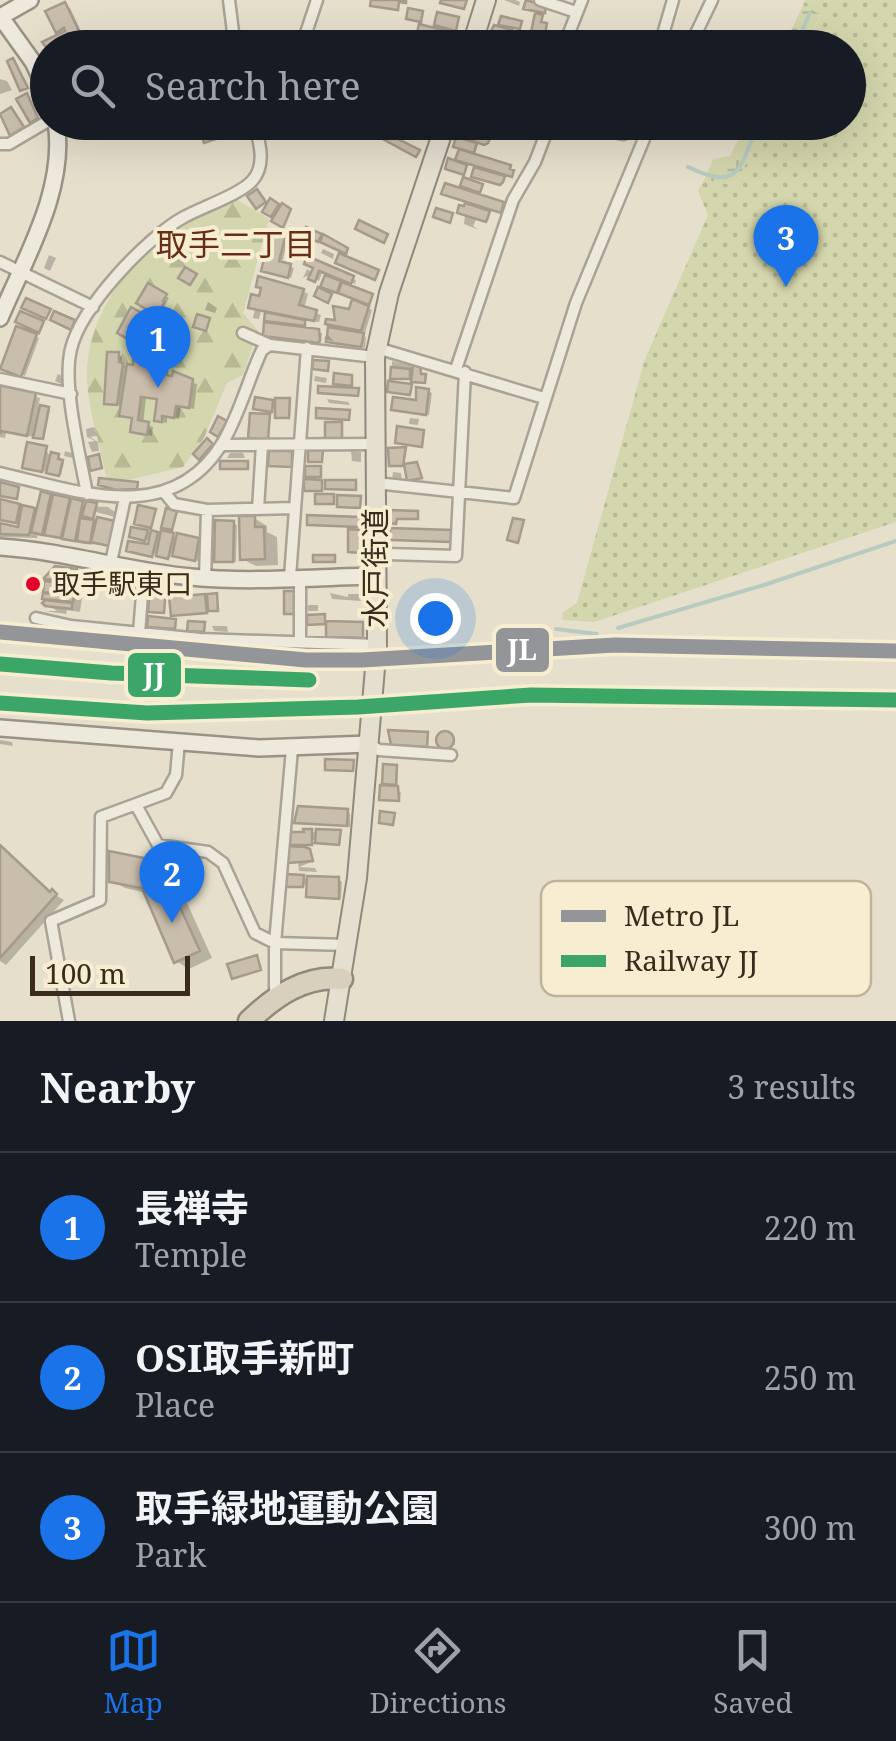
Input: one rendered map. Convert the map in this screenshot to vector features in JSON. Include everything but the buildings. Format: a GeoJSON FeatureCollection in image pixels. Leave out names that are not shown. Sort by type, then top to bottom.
{"type":"FeatureCollection","features":[{"type":"Feature","properties":{"kind":"highway"},"geometry":{"type":"LineString","coordinates":[[249,1021],[275,999],[311,980],[342,979]]}},
{"type":"Feature","properties":{"kind":"main road"},"geometry":{"type":"LineString","coordinates":[[477,30],[486,0]]}},
{"type":"Feature","properties":{"kind":"main road","name":"水戸街道"},"geometry":{"type":"LineString","coordinates":[[334,1021],[348,945],[377,645],[376,352],[389,293],[440,140]]}},
{"type":"Feature","properties":{"kind":"street"},"geometry":{"type":"LineString","coordinates":[[30,0],[0,16],[30,59]]}},
{"type":"Feature","properties":{"kind":"street"},"geometry":{"type":"LineString","coordinates":[[229,0],[233,30]]}},
{"type":"Feature","properties":{"kind":"street"},"geometry":{"type":"LineString","coordinates":[[306,30],[317,0]]}},
{"type":"Feature","properties":{"kind":"street"},"geometry":{"type":"LineString","coordinates":[[540,0],[576,12]]}},
{"type":"Feature","properties":{"kind":"street"},"geometry":{"type":"LineString","coordinates":[[570,30],[582,0]]}},
{"type":"Feature","properties":{"kind":"street"},"geometry":{"type":"LineString","coordinates":[[664,30],[673,0]]}},
{"type":"Feature","properties":{"kind":"street"},"geometry":{"type":"LineString","coordinates":[[698,30],[712,0]]}},
{"type":"Feature","properties":{"kind":"street"},"geometry":{"type":"LineString","coordinates":[[0,144],[10,144],[30,132]]}},
{"type":"Feature","properties":{"kind":"street"},"geometry":{"type":"LineString","coordinates":[[0,318],[50,194],[57,140]]}},
{"type":"Feature","properties":{"kind":"street"},"geometry":{"type":"LineString","coordinates":[[86,494],[70,394],[70,350],[93,307],[156,235],[251,183],[261,165],[259,140]]}},
{"type":"Feature","properties":{"kind":"street"},"geometry":{"type":"LineString","coordinates":[[387,554],[456,556],[461,371],[513,200],[543,140]]}},
{"type":"Feature","properties":{"kind":"street"},"geometry":{"type":"LineString","coordinates":[[376,483],[514,498],[576,303],[644,140]]}},
{"type":"Feature","properties":{"kind":"street"},"geometry":{"type":"LineString","coordinates":[[0,262],[93,307]]}},
{"type":"Feature","properties":{"kind":"street"},"geometry":{"type":"LineString","coordinates":[[243,333],[270,345],[376,352],[461,371],[544,398]]}},
{"type":"Feature","properties":{"kind":"street"},"geometry":{"type":"LineString","coordinates":[[0,474],[86,494],[125,498],[164,492],[194,474],[222,445],[262,350],[270,345]]}},
{"type":"Feature","properties":{"kind":"street"},"geometry":{"type":"LineString","coordinates":[[300,642],[294,508],[307,348]]}},
{"type":"Feature","properties":{"kind":"street"},"geometry":{"type":"LineString","coordinates":[[0,379],[70,394]]}},
{"type":"Feature","properties":{"kind":"street"},"geometry":{"type":"LineString","coordinates":[[222,445],[375,444]]}},
{"type":"Feature","properties":{"kind":"street"},"geometry":{"type":"LineString","coordinates":[[258,508],[262,445]]}},
{"type":"Feature","properties":{"kind":"street"},"geometry":{"type":"LineString","coordinates":[[164,492],[174,504],[207,510],[294,508]]}},
{"type":"Feature","properties":{"kind":"street"},"geometry":{"type":"LineString","coordinates":[[111,562],[125,498]]}},
{"type":"Feature","properties":{"kind":"street"},"geometry":{"type":"LineString","coordinates":[[204,578],[207,510]]}},
{"type":"Feature","properties":{"kind":"street"},"geometry":{"type":"LineString","coordinates":[[0,547],[46,550],[204,578],[376,576]]}},
{"type":"Feature","properties":{"kind":"street"},"geometry":{"type":"LineString","coordinates":[[139,633],[144,569]]}},
{"type":"Feature","properties":{"kind":"street"},"geometry":{"type":"LineString","coordinates":[[36,618],[139,633],[377,645]]}},
{"type":"Feature","properties":{"kind":"street"},"geometry":{"type":"LineString","coordinates":[[0,728],[292,749],[369,744],[380,750],[452,755]]}},
{"type":"Feature","properties":{"kind":"street"},"geometry":{"type":"LineString","coordinates":[[69,1021],[51,921],[100,900],[101,817],[166,793],[176,775],[179,742]]}},
{"type":"Feature","properties":{"kind":"street"},"geometry":{"type":"LineString","coordinates":[[275,999],[275,943],[292,749]]}},
{"type":"Feature","properties":{"kind":"street"},"geometry":{"type":"LineString","coordinates":[[136,805],[158,844],[208,852],[224,863],[255,933],[275,943],[348,945]]}},
{"type":"Feature","properties":{"kind":"green space"},"geometry":{"type":"Polygon","coordinates":[[[805,0],[896,0],[896,522],[594,622],[562,620],[563,612],[577,603],[645,359],[708,215],[698,191],[704,180],[727,184],[738,179],[758,140],[866,140],[866,30],[813,30],[821,15],[803,5],[805,0]]]}},
{"type":"Feature","properties":{"kind":"green space"},"geometry":{"type":"Polygon","coordinates":[[[803,5],[821,14],[813,30],[791,30],[803,5]]]}},
{"type":"Feature","properties":{"kind":"green space"},"geometry":{"type":"Polygon","coordinates":[[[738,140],[758,140],[738,179],[727,184],[704,180],[713,159],[730,156],[738,140]]]}},
{"type":"Feature","properties":{"kind":"green space"},"geometry":{"type":"Polygon","coordinates":[[[233,197],[269,219],[243,313],[258,331],[243,375],[227,383],[204,438],[183,467],[112,480],[106,476],[87,378],[88,356],[102,312],[128,272],[161,238],[233,197]]]}},
{"type":"Feature","properties":{"kind":"waterway"},"geometry":{"type":"LineString","coordinates":[[802,30],[810,13]]}},
{"type":"Feature","properties":{"kind":"waterway"},"geometry":{"type":"LineString","coordinates":[[688,167],[719,177],[729,176],[742,163],[752,140]]}},
{"type":"Feature","properties":{"kind":"waterway"},"geometry":{"type":"LineString","coordinates":[[618,628],[896,541]]}},
{"type":"Feature","properties":{"kind":"waterway"},"geometry":{"type":"LineString","coordinates":[[556,629],[597,634]]}},
{"type":"Feature","properties":{"kind":"metro line","name":"JL"},"geometry":{"type":"LineString","coordinates":[[0,632],[306,660],[615,645],[896,651]]}},
{"type":"Feature","properties":{"kind":"rail line","name":"JJ"},"geometry":{"type":"LineString","coordinates":[[0,664],[111,673],[309,680]]}},
{"type":"Feature","properties":{"kind":"rail line","name":"JJ"},"geometry":{"type":"LineString","coordinates":[[0,703],[147,713],[358,707],[531,695],[896,700]]}},
{"type":"Feature","properties":{"kind":"place","name":"取手緑地運動公園"},"geometry":{"type":"Point","coordinates":[786,287]}},
{"type":"Feature","properties":{"kind":"place","name":"長禅寺"},"geometry":{"type":"Point","coordinates":[158,388]}},
{"type":"Feature","properties":{"kind":"place","name":"取手駅東口"},"geometry":{"type":"Point","coordinates":[33,584]}},
{"type":"Feature","properties":{"kind":"place","name":"OSI取手新町"},"geometry":{"type":"Point","coordinates":[172,923]}},
{"type":"Feature","properties":{"kind":"district","name":"取手二丁目"},"geometry":{"type":"Point","coordinates":[236,245]}}]}
